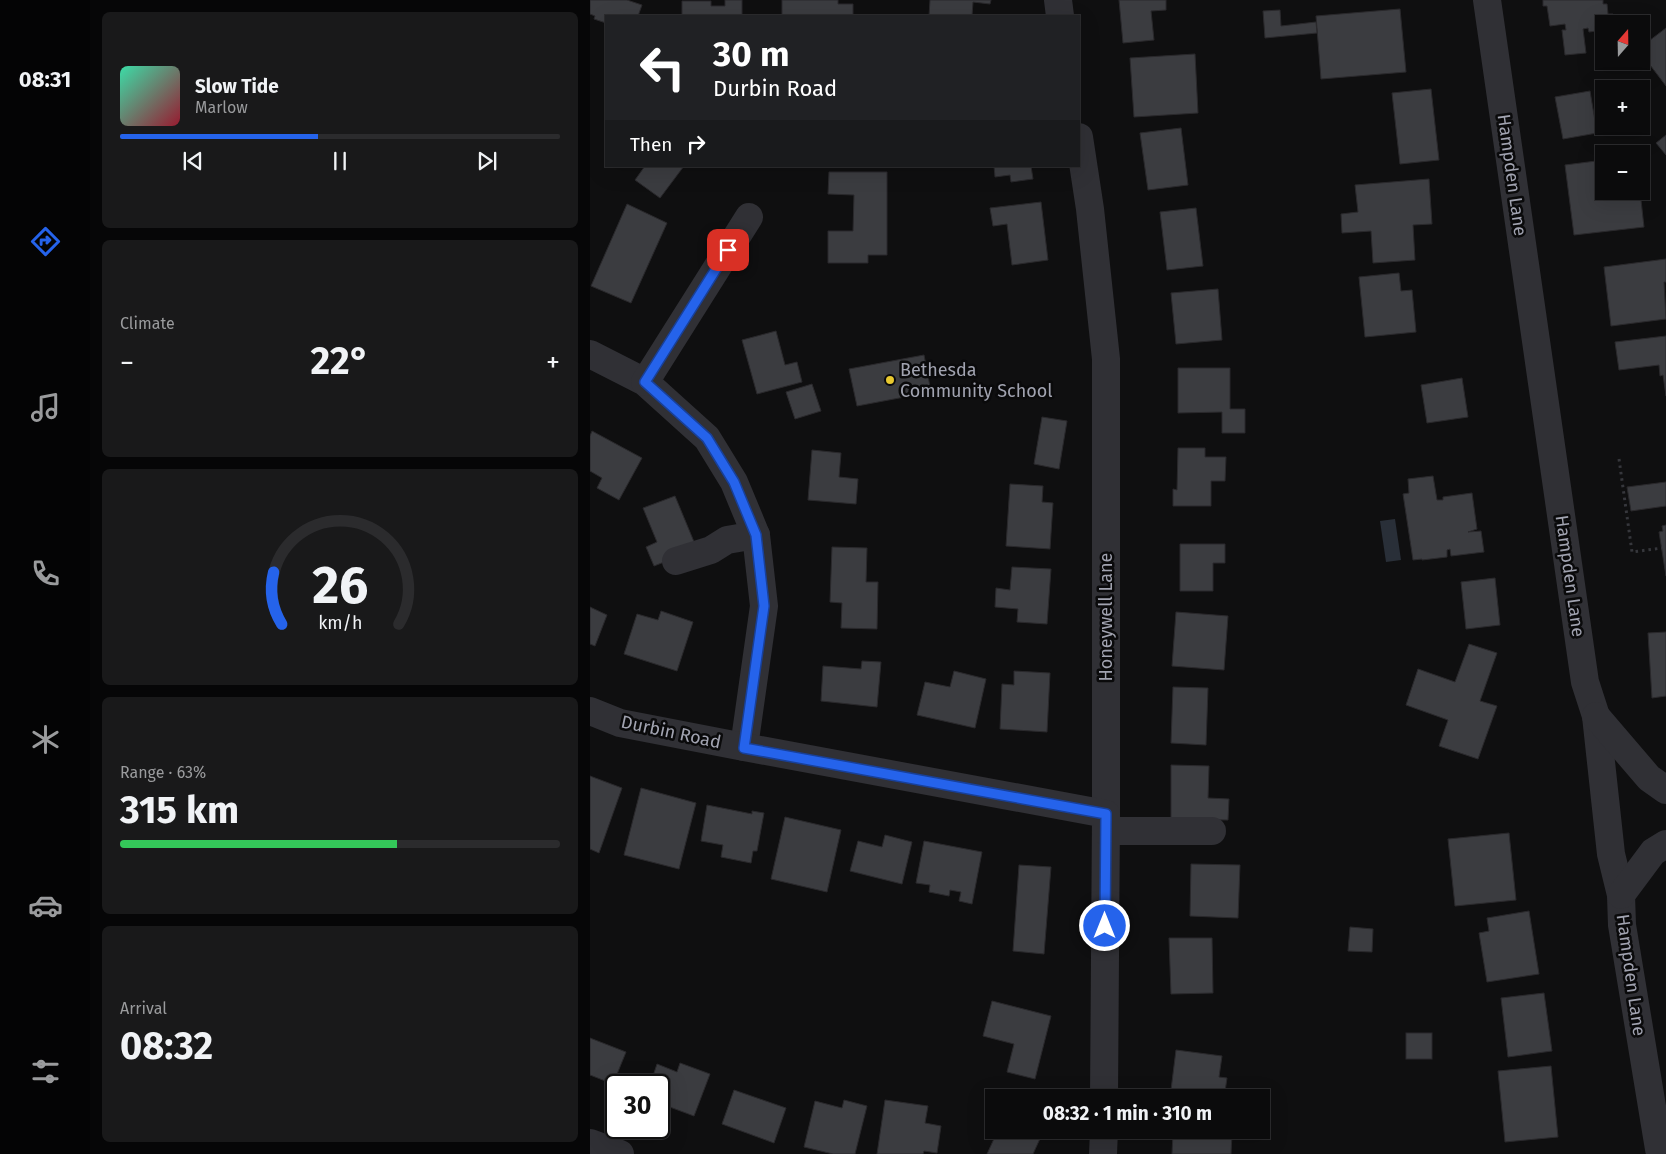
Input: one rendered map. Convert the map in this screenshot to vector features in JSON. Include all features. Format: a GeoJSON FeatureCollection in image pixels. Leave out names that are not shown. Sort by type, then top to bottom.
{"type":"FeatureCollection","features":[{"type":"Feature","properties":{"kind":"street"},"geometry":{"type":"LineString","coordinates":[[1058,0],[1060,15]]}},
{"type":"Feature","properties":{"kind":"street","name":"Hampden Lane"},"geometry":{"type":"LineString","coordinates":[[1487,0],[1585,682],[1596,716],[1611,854],[1621,895],[1622,925],[1659,1149]]}},
{"type":"Feature","properties":{"kind":"street","name":"Honeywell Lane"},"geometry":{"type":"LineString","coordinates":[[1080,144],[1090,209],[1106,359],[1104,1089]]}},
{"type":"Feature","properties":{"kind":"street"},"geometry":{"type":"LineString","coordinates":[[645,382],[749,217]]}},
{"type":"Feature","properties":{"kind":"street"},"geometry":{"type":"LineString","coordinates":[[590,354],[645,382],[707,438],[734,482],[756,535],[764,606],[744,748]]}},
{"type":"Feature","properties":{"kind":"street"},"geometry":{"type":"LineString","coordinates":[[676,561],[711,550],[727,540],[756,535]]}},
{"type":"Feature","properties":{"kind":"street","name":"Durbin Road"},"geometry":{"type":"LineString","coordinates":[[590,711],[620,723],[1106,822],[1212,831]]}},
{"type":"Feature","properties":{"kind":"street"},"geometry":{"type":"LineString","coordinates":[[1596,716],[1649,778],[1666,790]]}},
{"type":"Feature","properties":{"kind":"street"},"geometry":{"type":"LineString","coordinates":[[1621,895],[1653,852],[1666,844]]}},
{"type":"Feature","properties":{"kind":"street"},"geometry":{"type":"LineString","coordinates":[[1103,1154],[1104,1139]]}},
{"type":"Feature","properties":{"kind":"street"},"geometry":{"type":"LineString","coordinates":[[590,1143],[620,1154]]}},
{"type":"Feature","properties":{"kind":"path"},"geometry":{"type":"LineString","coordinates":[[1619,459],[1632,552],[1662,548]]}},
{"type":"Feature","properties":{"kind":"shaded area"},"geometry":{"type":"Polygon","coordinates":[[[1395,519],[1401,560],[1386,562],[1380,521],[1395,519]]]}},
{"type":"Feature","properties":{"kind":"building"},"geometry":{"type":"Polygon","coordinates":[[[590,0],[627,0],[642,5],[638,15],[605,15],[605,23],[594,19],[595,16],[590,14],[590,0]]]}},
{"type":"Feature","properties":{"kind":"building"},"geometry":{"type":"Polygon","coordinates":[[[725,0],[742,0],[742,15],[682,15],[682,1],[711,1],[711,6],[725,6],[725,0]]]}},
{"type":"Feature","properties":{"kind":"building"},"geometry":{"type":"Polygon","coordinates":[[[782,0],[838,0],[838,4],[853,4],[853,15],[782,15],[782,0]]]}},
{"type":"Feature","properties":{"kind":"building"},"geometry":{"type":"Polygon","coordinates":[[[930,0],[991,0],[990,4],[973,2],[972,15],[929,15],[930,0]]]}},
{"type":"Feature","properties":{"kind":"building"},"geometry":{"type":"Polygon","coordinates":[[[1119,0],[1166,0],[1166,10],[1151,11],[1154,40],[1123,43],[1119,0]]]}},
{"type":"Feature","properties":{"kind":"building"},"geometry":{"type":"Polygon","coordinates":[[[1543,0],[1603,0],[1603,4],[1607,4],[1608,14],[1613,15],[1595,15],[1595,31],[1589,32],[1588,28],[1583,29],[1586,53],[1565,55],[1562,30],[1566,30],[1565,24],[1550,26],[1547,6],[1543,6],[1543,0]]]}},
{"type":"Feature","properties":{"kind":"building"},"geometry":{"type":"Polygon","coordinates":[[[1400,9],[1406,72],[1321,79],[1316,16],[1400,9]]]}},
{"type":"Feature","properties":{"kind":"building"},"geometry":{"type":"Polygon","coordinates":[[[1280,10],[1281,26],[1316,22],[1317,33],[1265,38],[1263,11],[1280,10]]]}},
{"type":"Feature","properties":{"kind":"building"},"geometry":{"type":"Polygon","coordinates":[[[1666,28],[1666,86],[1650,65],[1650,40],[1666,28]]]}},
{"type":"Feature","properties":{"kind":"building"},"geometry":{"type":"Polygon","coordinates":[[[1195,54],[1198,113],[1134,117],[1130,58],[1195,54]]]}},
{"type":"Feature","properties":{"kind":"building"},"geometry":{"type":"Polygon","coordinates":[[[1431,89],[1439,160],[1400,164],[1392,93],[1431,89]]]}},
{"type":"Feature","properties":{"kind":"building"},"geometry":{"type":"Polygon","coordinates":[[[1590,91],[1595,133],[1563,139],[1555,97],[1590,91]]]}},
{"type":"Feature","properties":{"kind":"building"},"geometry":{"type":"Polygon","coordinates":[[[1181,128],[1188,185],[1148,190],[1140,133],[1181,128]]]}},
{"type":"Feature","properties":{"kind":"building"},"geometry":{"type":"Polygon","coordinates":[[[1666,135],[1666,155],[1656,143],[1666,135]]]}},
{"type":"Feature","properties":{"kind":"building"},"geometry":{"type":"Polygon","coordinates":[[[1595,161],[1595,200],[1641,200],[1644,227],[1574,235],[1565,165],[1595,161]]]}},
{"type":"Feature","properties":{"kind":"building"},"geometry":{"type":"Polygon","coordinates":[[[644,167],[683,167],[660,198],[635,180],[644,167]]]}},
{"type":"Feature","properties":{"kind":"building"},"geometry":{"type":"Polygon","coordinates":[[[994,167],[1031,167],[1033,179],[1011,182],[1010,175],[995,177],[994,167]]]}},
{"type":"Feature","properties":{"kind":"building"},"geometry":{"type":"Polygon","coordinates":[[[829,172],[887,172],[887,255],[868,255],[868,263],[828,263],[828,231],[853,231],[854,195],[828,194],[829,172]]]}},
{"type":"Feature","properties":{"kind":"building"},"geometry":{"type":"Polygon","coordinates":[[[1429,179],[1432,224],[1413,225],[1415,260],[1373,263],[1371,231],[1342,233],[1341,214],[1358,212],[1355,185],[1429,179]]]}},
{"type":"Feature","properties":{"kind":"building"},"geometry":{"type":"Polygon","coordinates":[[[1041,202],[1048,260],[1012,265],[1007,224],[993,226],[990,208],[1041,202]]]}},
{"type":"Feature","properties":{"kind":"building"},"geometry":{"type":"Polygon","coordinates":[[[627,204],[667,223],[631,303],[591,286],[627,204]]]}},
{"type":"Feature","properties":{"kind":"building"},"geometry":{"type":"Polygon","coordinates":[[[1196,208],[1203,266],[1167,270],[1160,212],[1196,208]]]}},
{"type":"Feature","properties":{"kind":"building"},"geometry":{"type":"Polygon","coordinates":[[[1666,259],[1666,282],[1664,282],[1666,319],[1611,326],[1604,267],[1666,259]]]}},
{"type":"Feature","properties":{"kind":"building"},"geometry":{"type":"Polygon","coordinates":[[[1399,273],[1401,291],[1412,290],[1416,332],[1365,337],[1359,277],[1399,273]]]}},
{"type":"Feature","properties":{"kind":"building"},"geometry":{"type":"Polygon","coordinates":[[[1218,289],[1222,340],[1176,344],[1171,293],[1218,289]]]}},
{"type":"Feature","properties":{"kind":"building"},"geometry":{"type":"Polygon","coordinates":[[[776,331],[785,365],[797,362],[802,382],[757,394],[742,340],[776,331]]]}},
{"type":"Feature","properties":{"kind":"building"},"geometry":{"type":"Polygon","coordinates":[[[1666,336],[1666,396],[1663,375],[1660,376],[1659,365],[1619,370],[1615,342],[1666,336]]]}},
{"type":"Feature","properties":{"kind":"building","name":"Bethesda Community School"},"geometry":{"type":"Polygon","coordinates":[[[924,355],[931,392],[857,406],[849,369],[924,355]]]}},
{"type":"Feature","properties":{"kind":"building"},"geometry":{"type":"Polygon","coordinates":[[[1178,368],[1230,368],[1230,409],[1245,409],[1245,433],[1222,433],[1222,412],[1178,413],[1178,368]]]}},
{"type":"Feature","properties":{"kind":"building"},"geometry":{"type":"Polygon","coordinates":[[[1462,378],[1468,417],[1427,423],[1421,385],[1462,378]]]}},
{"type":"Feature","properties":{"kind":"building"},"geometry":{"type":"Polygon","coordinates":[[[812,384],[821,411],[795,419],[786,392],[812,384]]]}},
{"type":"Feature","properties":{"kind":"building"},"geometry":{"type":"Polygon","coordinates":[[[1042,417],[1067,421],[1059,469],[1034,464],[1042,417]]]}},
{"type":"Feature","properties":{"kind":"building"},"geometry":{"type":"Polygon","coordinates":[[[592,431],[642,458],[619,500],[597,488],[602,478],[590,471],[590,436],[592,431]]]}},
{"type":"Feature","properties":{"kind":"building"},"geometry":{"type":"Polygon","coordinates":[[[1178,448],[1205,448],[1205,457],[1226,457],[1225,481],[1211,481],[1211,506],[1173,506],[1173,489],[1177,490],[1178,448]]]}},
{"type":"Feature","properties":{"kind":"building"},"geometry":{"type":"Polygon","coordinates":[[[812,450],[841,453],[839,477],[858,479],[856,504],[808,500],[812,450]]]}},
{"type":"Feature","properties":{"kind":"building"},"geometry":{"type":"Polygon","coordinates":[[[1433,476],[1437,500],[1443,500],[1443,497],[1472,493],[1477,529],[1468,532],[1481,531],[1484,552],[1451,556],[1450,549],[1447,550],[1447,557],[1413,560],[1403,494],[1409,493],[1408,479],[1433,476]]]}},
{"type":"Feature","properties":{"kind":"building"},"geometry":{"type":"Polygon","coordinates":[[[1666,482],[1666,506],[1631,511],[1627,487],[1666,482]]]}},
{"type":"Feature","properties":{"kind":"building"},"geometry":{"type":"Polygon","coordinates":[[[1010,484],[1043,486],[1042,502],[1053,503],[1050,549],[1006,546],[1010,484]]]}},
{"type":"Feature","properties":{"kind":"building"},"geometry":{"type":"Polygon","coordinates":[[[675,496],[697,549],[654,566],[646,547],[657,542],[643,508],[675,496]]]}},
{"type":"Feature","properties":{"kind":"building"},"geometry":{"type":"Polygon","coordinates":[[[1666,525],[1666,576],[1659,532],[1663,531],[1662,526],[1666,525]]]}},
{"type":"Feature","properties":{"kind":"building"},"geometry":{"type":"Polygon","coordinates":[[[1180,544],[1225,544],[1225,563],[1213,563],[1213,591],[1180,591],[1180,544]]]}},
{"type":"Feature","properties":{"kind":"building"},"geometry":{"type":"Polygon","coordinates":[[[832,547],[867,548],[866,582],[878,582],[877,629],[841,628],[842,603],[830,602],[832,547]]]}},
{"type":"Feature","properties":{"kind":"building"},"geometry":{"type":"Polygon","coordinates":[[[1012,567],[1051,569],[1047,624],[1017,622],[1018,609],[995,607],[996,588],[1010,590],[1012,567]]]}},
{"type":"Feature","properties":{"kind":"building"},"geometry":{"type":"Polygon","coordinates":[[[1495,578],[1500,625],[1466,629],[1461,582],[1495,578]]]}},
{"type":"Feature","properties":{"kind":"building"},"geometry":{"type":"Polygon","coordinates":[[[590,607],[607,615],[595,646],[590,644],[590,607]]]}},
{"type":"Feature","properties":{"kind":"building"},"geometry":{"type":"Polygon","coordinates":[[[661,611],[693,622],[677,671],[624,654],[637,614],[658,620],[661,611]]]}},
{"type":"Feature","properties":{"kind":"building"},"geometry":{"type":"Polygon","coordinates":[[[1176,612],[1228,616],[1224,670],[1172,666],[1176,612]]]}},
{"type":"Feature","properties":{"kind":"building"},"geometry":{"type":"Polygon","coordinates":[[[1666,632],[1666,696],[1652,698],[1648,633],[1666,632]]]}},
{"type":"Feature","properties":{"kind":"building"},"geometry":{"type":"Polygon","coordinates":[[[1469,644],[1497,653],[1480,701],[1497,706],[1478,759],[1439,746],[1448,720],[1406,705],[1418,669],[1455,682],[1469,644]]]}},
{"type":"Feature","properties":{"kind":"building"},"geometry":{"type":"Polygon","coordinates":[[[862,661],[881,662],[877,707],[821,701],[823,666],[861,669],[862,661]]]}},
{"type":"Feature","properties":{"kind":"building"},"geometry":{"type":"Polygon","coordinates":[[[954,671],[986,679],[975,728],[917,715],[925,682],[950,687],[954,671]]]}},
{"type":"Feature","properties":{"kind":"building"},"geometry":{"type":"Polygon","coordinates":[[[1014,671],[1050,673],[1047,732],[1000,729],[1002,684],[1014,685],[1014,671]]]}},
{"type":"Feature","properties":{"kind":"building"},"geometry":{"type":"Polygon","coordinates":[[[1173,687],[1208,688],[1206,745],[1171,743],[1173,687]]]}},
{"type":"Feature","properties":{"kind":"building"},"geometry":{"type":"Polygon","coordinates":[[[1171,765],[1209,766],[1208,798],[1229,799],[1228,820],[1171,819],[1171,765]]]}},
{"type":"Feature","properties":{"kind":"building"},"geometry":{"type":"Polygon","coordinates":[[[590,776],[622,788],[599,853],[590,849],[590,776]]]}},
{"type":"Feature","properties":{"kind":"building"},"geometry":{"type":"Polygon","coordinates":[[[641,788],[696,803],[679,869],[624,855],[641,788]]]}},
{"type":"Feature","properties":{"kind":"building"},"geometry":{"type":"Polygon","coordinates":[[[707,805],[752,814],[752,811],[764,813],[757,851],[753,851],[751,863],[721,857],[723,845],[701,841],[707,805]]]}},
{"type":"Feature","properties":{"kind":"building"},"geometry":{"type":"Polygon","coordinates":[[[785,817],[841,830],[827,892],[771,879],[785,817]]]}},
{"type":"Feature","properties":{"kind":"building"},"geometry":{"type":"Polygon","coordinates":[[[1509,833],[1516,900],[1455,906],[1448,839],[1509,833]]]}},
{"type":"Feature","properties":{"kind":"building"},"geometry":{"type":"Polygon","coordinates":[[[885,835],[912,842],[902,884],[850,871],[858,841],[882,847],[885,835]]]}},
{"type":"Feature","properties":{"kind":"building"},"geometry":{"type":"Polygon","coordinates":[[[924,841],[982,852],[972,904],[959,901],[961,892],[950,890],[949,896],[929,892],[930,885],[916,883],[924,841]]]}},
{"type":"Feature","properties":{"kind":"building"},"geometry":{"type":"Polygon","coordinates":[[[1191,864],[1240,865],[1238,918],[1190,916],[1191,864]]]}},
{"type":"Feature","properties":{"kind":"building"},"geometry":{"type":"Polygon","coordinates":[[[1019,865],[1051,867],[1044,954],[1013,951],[1019,865]]]}},
{"type":"Feature","properties":{"kind":"building"},"geometry":{"type":"Polygon","coordinates":[[[1529,911],[1539,974],[1487,982],[1479,933],[1489,931],[1487,918],[1529,911]]]}},
{"type":"Feature","properties":{"kind":"building"},"geometry":{"type":"Polygon","coordinates":[[[1350,927],[1373,929],[1372,952],[1348,951],[1350,927]]]}},
{"type":"Feature","properties":{"kind":"building"},"geometry":{"type":"Polygon","coordinates":[[[1169,938],[1212,938],[1213,993],[1171,994],[1169,938]]]}},
{"type":"Feature","properties":{"kind":"building"},"geometry":{"type":"Polygon","coordinates":[[[1544,993],[1552,1051],[1508,1057],[1501,998],[1544,993]]]}},
{"type":"Feature","properties":{"kind":"building"},"geometry":{"type":"Polygon","coordinates":[[[992,1001],[1051,1016],[1035,1079],[1007,1072],[1014,1044],[983,1036],[992,1001]]]}},
{"type":"Feature","properties":{"kind":"building"},"geometry":{"type":"Polygon","coordinates":[[[1406,1033],[1432,1033],[1432,1059],[1406,1059],[1406,1033]]]}},
{"type":"Feature","properties":{"kind":"building"},"geometry":{"type":"Polygon","coordinates":[[[590,1038],[626,1052],[617,1074],[605,1074],[605,1081],[590,1075],[590,1038]]]}},
{"type":"Feature","properties":{"kind":"building"},"geometry":{"type":"Polygon","coordinates":[[[1176,1050],[1222,1056],[1219,1077],[1227,1078],[1225,1089],[1171,1089],[1176,1050]]]}},
{"type":"Feature","properties":{"kind":"building"},"geometry":{"type":"Polygon","coordinates":[[[680,1063],[710,1074],[694,1116],[670,1107],[670,1074],[654,1074],[657,1064],[677,1072],[680,1063]]]}},
{"type":"Feature","properties":{"kind":"building"},"geometry":{"type":"Polygon","coordinates":[[[1551,1066],[1558,1137],[1505,1142],[1498,1071],[1551,1066]]]}},
{"type":"Feature","properties":{"kind":"building"},"geometry":{"type":"Polygon","coordinates":[[[734,1090],[786,1108],[774,1143],[722,1124],[734,1090]]]}},
{"type":"Feature","properties":{"kind":"building"},"geometry":{"type":"Polygon","coordinates":[[[844,1100],[867,1106],[855,1154],[833,1154],[804,1147],[815,1101],[842,1108],[844,1100]]]}},
{"type":"Feature","properties":{"kind":"building"},"geometry":{"type":"Polygon","coordinates":[[[885,1100],[928,1106],[925,1123],[941,1126],[937,1153],[924,1151],[923,1154],[877,1154],[885,1100]]]}},
{"type":"Feature","properties":{"kind":"building"},"geometry":{"type":"Polygon","coordinates":[[[994,1139],[1040,1139],[1033,1154],[987,1154],[994,1139]]]}},
{"type":"Feature","properties":{"kind":"building"},"geometry":{"type":"Polygon","coordinates":[[[1173,1139],[1232,1139],[1231,1154],[1172,1154],[1173,1139]]]}},
{"type":"Feature","properties":{"kind":"place","name":"Bethesda Community School"},"geometry":{"type":"Point","coordinates":[890,380]}},
{"type":"Feature","properties":{"kind":"route"},"geometry":{"type":"LineString","coordinates":[[728,250],[645,382],[707,438],[734,482],[756,535],[764,606],[744,748],[1106,814],[1105,926]]}}]}
